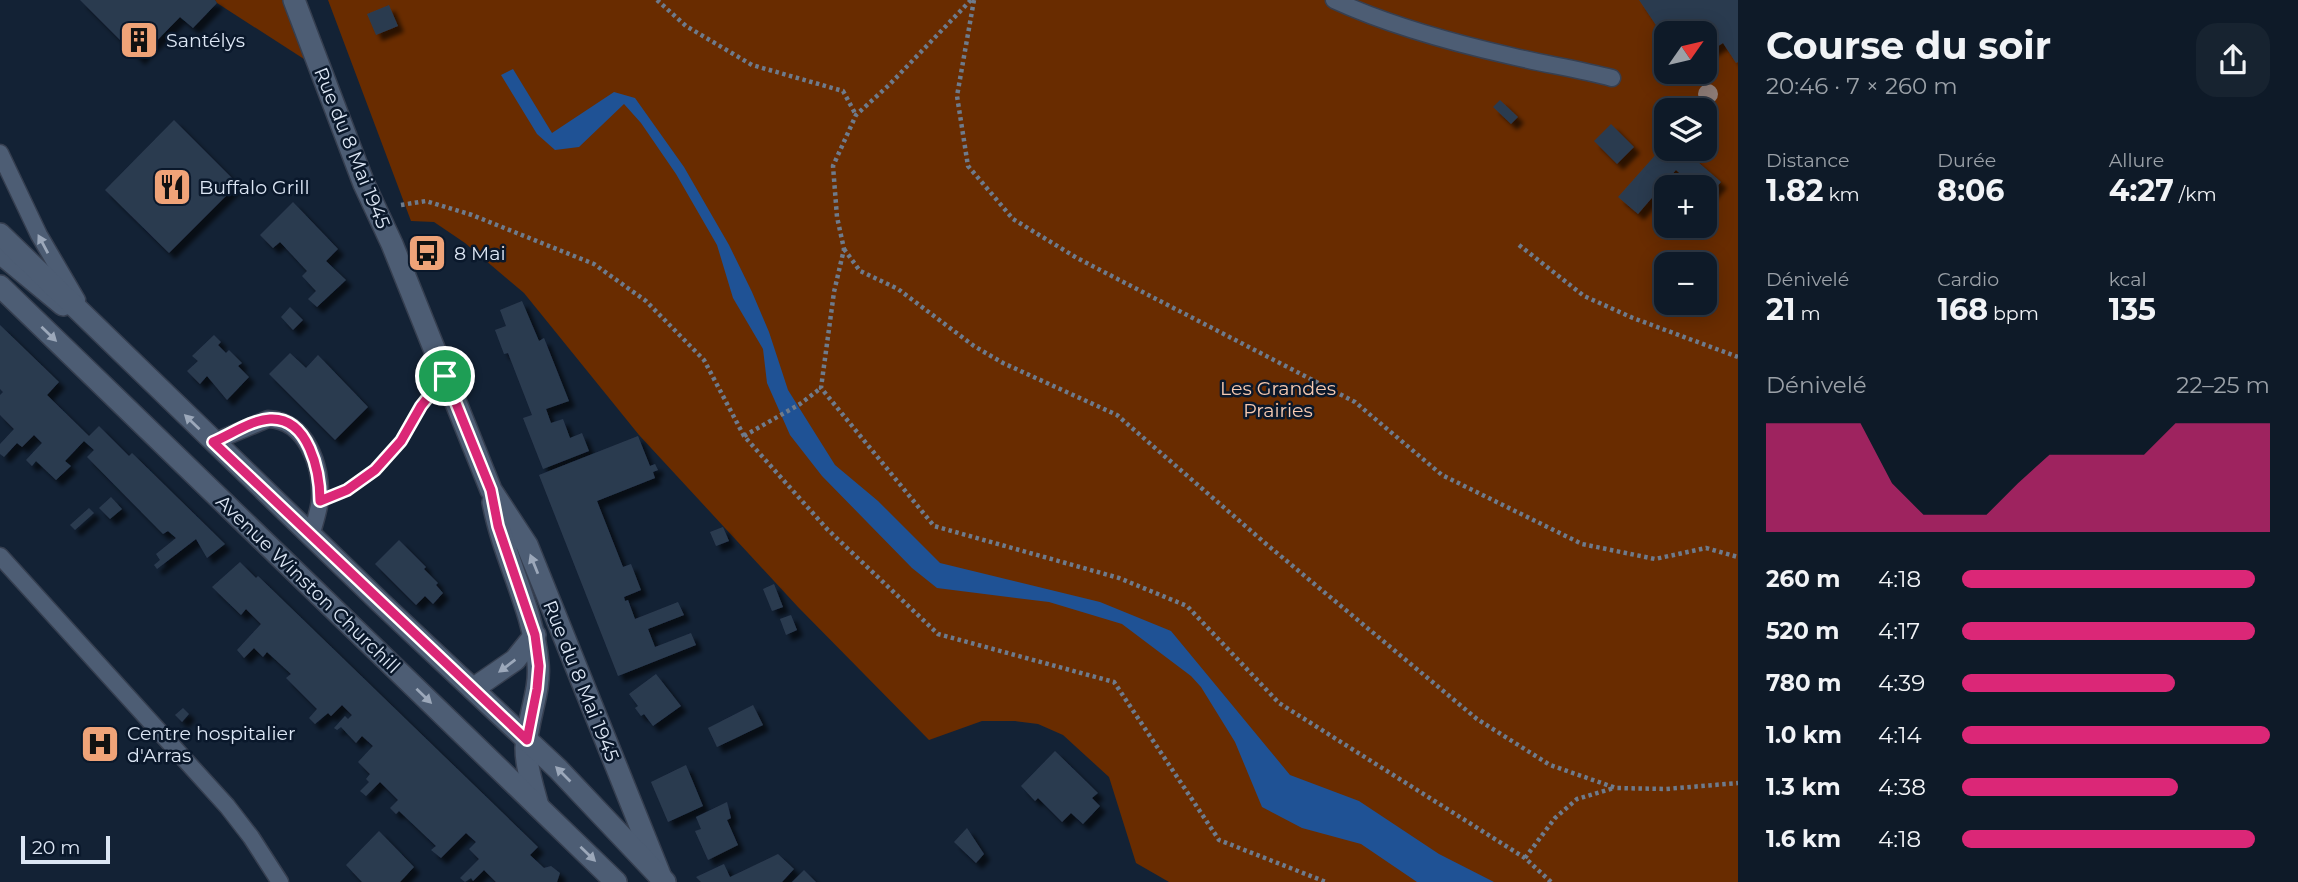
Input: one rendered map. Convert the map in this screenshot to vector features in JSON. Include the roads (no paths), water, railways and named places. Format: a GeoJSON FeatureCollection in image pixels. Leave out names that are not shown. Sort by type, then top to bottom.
{"type":"FeatureCollection","features":[{"type":"Feature","properties":{"kind":"main road","name":"Rue du 8 Mai 1945"},"geometry":{"type":"LineString","coordinates":[[294,0],[376,211],[491,490],[498,526],[535,635],[539,666],[527,740],[527,758],[538,806]]}},
{"type":"Feature","properties":{"kind":"main road","name":"Avenue Winston Churchill"},"geometry":{"type":"LineString","coordinates":[[0,233],[213,442],[578,789],[663,880]]}},
{"type":"Feature","properties":{"kind":"main road"},"geometry":{"type":"LineString","coordinates":[[0,253],[59,302],[91,323]]}},
{"type":"Feature","properties":{"kind":"main road","name":"Avenue Winston Churchill"},"geometry":{"type":"LineString","coordinates":[[0,286],[616,882]]}},
{"type":"Feature","properties":{"kind":"main road","name":"Rue du 8 Mai 1945"},"geometry":{"type":"LineString","coordinates":[[491,490],[527,545],[663,880]]}},
{"type":"Feature","properties":{"kind":"main road","name":"Rue du 8 Mai 1945"},"geometry":{"type":"LineString","coordinates":[[472,689],[515,660],[535,635]]}},
{"type":"Feature","properties":{"kind":"lane"},"geometry":{"type":"LineString","coordinates":[[1334,0],[1350,8],[1432,35],[1510,56],[1612,78]]}},
{"type":"Feature","properties":{"kind":"lane"},"geometry":{"type":"LineString","coordinates":[[1,158],[45,246],[91,323]]}},
{"type":"Feature","properties":{"kind":"lane"},"geometry":{"type":"LineString","coordinates":[[213,442],[260,421],[277,419],[296,430],[310,448],[318,472],[320,501],[312,537]]}},
{"type":"Feature","properties":{"kind":"lane"},"geometry":{"type":"LineString","coordinates":[[0,556],[227,806],[280,882]]}},
{"type":"Feature","properties":{"kind":"water"},"geometry":{"type":"Polygon","coordinates":[[[513,69],[552,133],[614,92],[635,98],[684,167],[729,245],[769,332],[788,390],[835,465],[878,501],[940,563],[1100,602],[1171,631],[1290,775],[1359,801],[1439,854],[1494,882],[1417,882],[1361,844],[1302,828],[1262,807],[1235,742],[1201,687],[1191,676],[1122,624],[1049,602],[937,588],[912,568],[822,476],[790,435],[767,383],[763,349],[733,298],[717,245],[676,174],[641,123],[624,104],[579,147],[555,150],[537,134],[501,75],[513,69]]]}},
{"type":"Feature","properties":{"kind":"place","name":"Santélys"},"geometry":{"type":"Point","coordinates":[139,40]}},
{"type":"Feature","properties":{"kind":"place","name":"Buffalo Grill"},"geometry":{"type":"Point","coordinates":[172,187]}},
{"type":"Feature","properties":{"kind":"place","name":"8 Mai"},"geometry":{"type":"Point","coordinates":[427,253]}},
{"type":"Feature","properties":{"kind":"place","name":"Centre hospitalier d'Arras"},"geometry":{"type":"Point","coordinates":[100,744]}},
{"type":"Feature","properties":{"kind":"park label","name":"Les Grandes Prairies"},"geometry":{"type":"Point","coordinates":[1278,399]}}]}
